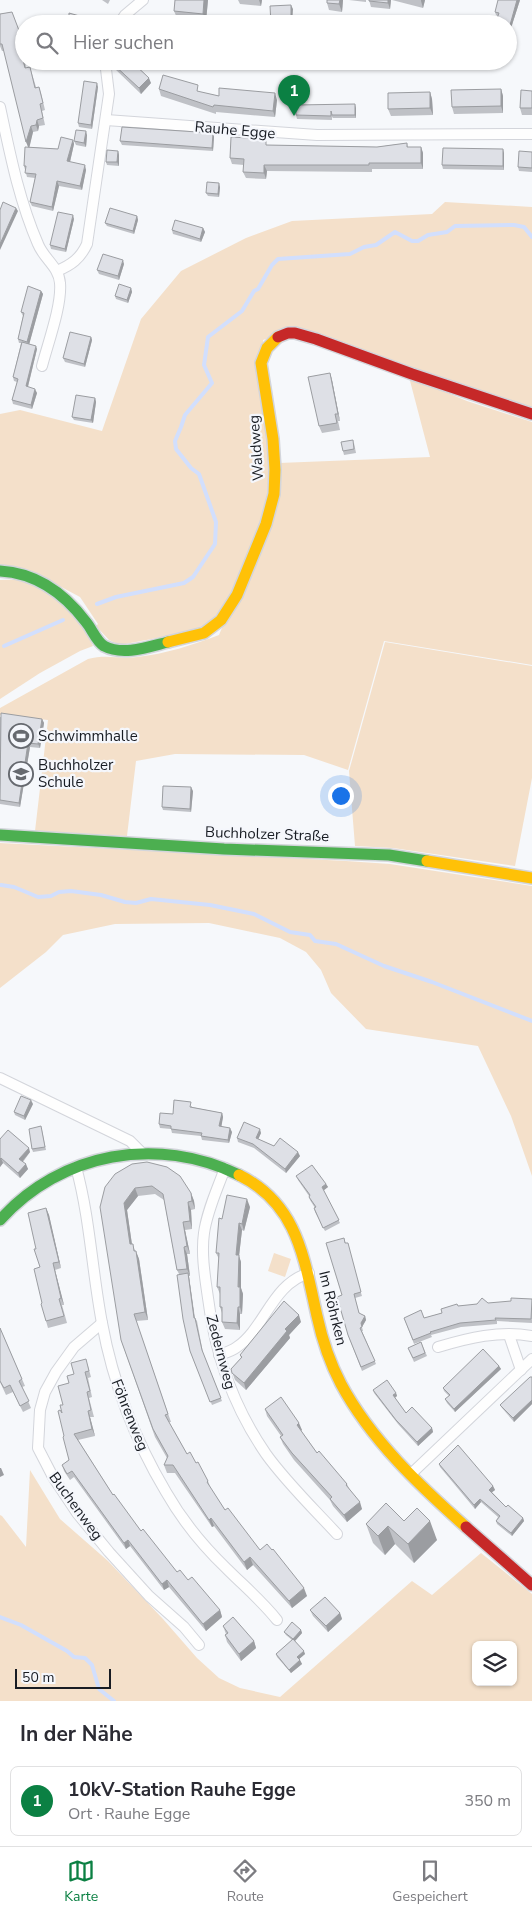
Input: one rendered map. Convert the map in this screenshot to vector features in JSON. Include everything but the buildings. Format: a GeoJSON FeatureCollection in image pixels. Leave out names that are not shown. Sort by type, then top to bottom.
{"type":"FeatureCollection","features":[{"type":"Feature","properties":{"kind":"street"},"geometry":{"type":"LineString","coordinates":[[125,15],[143,0]]}},
{"type":"Feature","properties":{"kind":"street"},"geometry":{"type":"LineString","coordinates":[[58,271],[75,262],[82,254],[86,244],[106,120],[109,94],[106,70]]}},
{"type":"Feature","properties":{"kind":"street"},"geometry":{"type":"LineString","coordinates":[[0,107],[14,174],[25,210],[45,258],[58,271],[61,293],[42,366]]}},
{"type":"Feature","properties":{"kind":"street","name":"Rauhe Egge"},"geometry":{"type":"LineString","coordinates":[[106,120],[220,130],[317,135],[532,134]]}},
{"type":"Feature","properties":{"kind":"street","name":"Waldweg"},"geometry":{"type":"LineString","coordinates":[[0,571],[10,570],[36,578],[51,587],[80,614],[103,646],[119,651],[134,650],[194,637],[216,626],[231,606],[269,515],[275,481],[274,443],[261,363],[269,344],[288,334],[296,334],[331,345],[532,414]]}},
{"type":"Feature","properties":{"kind":"street","name":"Buchholzer Straße"},"geometry":{"type":"LineString","coordinates":[[0,835],[224,849],[389,855],[532,878]]}},
{"type":"Feature","properties":{"kind":"street"},"geometry":{"type":"LineString","coordinates":[[0,1078],[130,1141],[143,1154]]}},
{"type":"Feature","properties":{"kind":"street","name":"Im Röhrken"},"geometry":{"type":"LineString","coordinates":[[0,1220],[25,1196],[51,1178],[76,1167],[110,1157],[143,1154],[189,1157],[225,1168],[247,1178],[265,1192],[289,1220],[302,1247],[315,1308],[326,1346],[346,1393],[375,1434],[410,1474],[470,1531],[532,1585]]}},
{"type":"Feature","properties":{"kind":"street","name":"Föhrenweg"},"geometry":{"type":"LineString","coordinates":[[76,1167],[88,1221],[102,1323],[118,1392],[142,1448],[166,1493],[191,1529],[226,1569],[264,1603],[277,1620]]}},
{"type":"Feature","properties":{"kind":"street","name":"Zedernweg"},"geometry":{"type":"LineString","coordinates":[[225,1168],[210,1209],[204,1235],[204,1268],[211,1322],[224,1376],[238,1407],[266,1454],[337,1534]]}},
{"type":"Feature","properties":{"kind":"street"},"geometry":{"type":"LineString","coordinates":[[219,1355],[237,1347],[250,1334],[277,1296],[296,1277],[309,1273]]}},
{"type":"Feature","properties":{"kind":"street","name":"Buchenweg"},"geometry":{"type":"LineString","coordinates":[[102,1323],[74,1346],[45,1392],[40,1410],[38,1448],[53,1477],[77,1513],[149,1596],[184,1627],[199,1645]]}},
{"type":"Feature","properties":{"kind":"street"},"geometry":{"type":"LineString","coordinates":[[438,1346],[492,1334],[532,1336]]}},
{"type":"Feature","properties":{"kind":"street"},"geometry":{"type":"LineString","coordinates":[[509,1335],[521,1370]]}},
{"type":"Feature","properties":{"kind":"street"},"geometry":{"type":"LineString","coordinates":[[410,1474],[532,1359]]}},
{"type":"Feature","properties":{"kind":"shaded area"},"geometry":{"type":"Polygon","coordinates":[[[445,202],[532,207],[532,409],[296,328],[263,340],[270,462],[265,516],[229,600],[204,629],[120,645],[109,640],[96,626],[98,624],[80,597],[37,574],[0,567],[0,414],[20,410],[102,431],[141,319],[181,271],[246,238],[292,221],[432,214],[445,202]]]}},
{"type":"Feature","properties":{"kind":"shaded area"},"geometry":{"type":"Polygon","coordinates":[[[409,377],[467,401],[532,422],[532,665],[384,641],[348,770],[304,755],[175,754],[136,761],[127,836],[35,831],[48,720],[0,715],[0,708],[88,659],[158,654],[189,646],[219,635],[231,606],[279,463],[430,457],[409,377]]]}},
{"type":"Feature","properties":{"kind":"shaded area"},"geometry":{"type":"Polygon","coordinates":[[[29,579],[52,592],[86,631],[93,646],[40,673],[0,699],[0,580],[29,579]]]}},
{"type":"Feature","properties":{"kind":"shaded area"},"geometry":{"type":"Polygon","coordinates":[[[385,642],[532,666],[532,778],[515,866],[393,848],[355,846],[349,771],[385,642]]]}},
{"type":"Feature","properties":{"kind":"shaded area"},"geometry":{"type":"Polygon","coordinates":[[[0,843],[390,864],[532,886],[532,1176],[511,1116],[478,1046],[366,1029],[331,993],[321,970],[306,952],[280,938],[209,923],[115,924],[63,935],[46,952],[0,988],[0,843]]]}},
{"type":"Feature","properties":{"kind":"shaded area"},"geometry":{"type":"Polygon","coordinates":[[[274,1253],[291,1259],[285,1277],[268,1271],[274,1253]]]}},
{"type":"Feature","properties":{"kind":"shaded area"},"geometry":{"type":"Polygon","coordinates":[[[30,1470],[60,1519],[108,1561],[197,1658],[219,1678],[240,1688],[280,1697],[412,1581],[432,1595],[481,1553],[532,1594],[532,1701],[0,1701],[0,1515],[26,1547],[30,1470]]]}},
{"type":"Feature","properties":{"kind":"waterway"},"geometry":{"type":"LineString","coordinates":[[97,604],[116,597],[184,583],[193,577],[215,544],[216,522],[199,474],[191,468],[176,449],[175,441],[185,415],[212,383],[204,365],[208,337],[242,311],[254,291],[258,289],[272,265],[278,259],[350,254],[364,247],[376,245],[395,232],[412,241],[418,241],[428,235],[447,232],[455,226],[514,225],[524,227],[532,237]]}},
{"type":"Feature","properties":{"kind":"waterway"},"geometry":{"type":"LineString","coordinates":[[4,646],[63,620]]}},
{"type":"Feature","properties":{"kind":"waterway"},"geometry":{"type":"LineString","coordinates":[[1,885],[14,887],[38,897],[71,891],[101,895],[125,902],[136,903],[151,899],[210,905],[254,914],[290,932],[310,935],[315,941],[336,944],[384,966],[432,982],[532,1021]]}},
{"type":"Feature","properties":{"kind":"waterway"},"geometry":{"type":"LineString","coordinates":[[0,1617],[21,1625],[67,1651],[74,1657],[85,1658],[92,1665],[99,1689],[114,1701]]}},
{"type":"Feature","properties":{"kind":"traffic: fast"},"geometry":{"type":"LineString","coordinates":[[0,571],[26,576],[48,586],[68,602],[99,641],[111,649],[144,648],[168,642]]}},
{"type":"Feature","properties":{"kind":"traffic: fast"},"geometry":{"type":"LineString","coordinates":[[0,835],[224,849],[389,855],[427,861]]}},
{"type":"Feature","properties":{"kind":"traffic: fast"},"geometry":{"type":"LineString","coordinates":[[0,1220],[24,1197],[52,1179],[81,1165],[112,1157],[144,1154],[176,1156],[208,1163],[239,1175]]}},
{"type":"Feature","properties":{"kind":"traffic: slow"},"geometry":{"type":"LineString","coordinates":[[168,642],[204,633],[221,620],[237,595],[266,524],[274,494],[275,470],[273,439],[261,363],[267,348],[278,337]]}},
{"type":"Feature","properties":{"kind":"traffic: slow"},"geometry":{"type":"LineString","coordinates":[[427,861],[532,878]]}},
{"type":"Feature","properties":{"kind":"traffic: slow"},"geometry":{"type":"LineString","coordinates":[[239,1175],[259,1187],[274,1201],[286,1217],[295,1235],[308,1274],[319,1325],[327,1351],[337,1376],[353,1405],[382,1443],[414,1479],[466,1527]]}},
{"type":"Feature","properties":{"kind":"traffic: jam"},"geometry":{"type":"LineString","coordinates":[[278,337],[288,333],[295,333],[316,339],[412,374],[532,414]]}},
{"type":"Feature","properties":{"kind":"traffic: jam"},"geometry":{"type":"LineString","coordinates":[[466,1527],[532,1585]]}},
{"type":"Feature","properties":{"kind":"place","name":"10kV-Station Rauhe Egge"},"geometry":{"type":"Point","coordinates":[294,116]}},
{"type":"Feature","properties":{"kind":"place","name":"Schwimmhalle"},"geometry":{"type":"Point","coordinates":[21,736]}},
{"type":"Feature","properties":{"kind":"place","name":"Buchholzer Schule"},"geometry":{"type":"Point","coordinates":[21,774]}}]}
